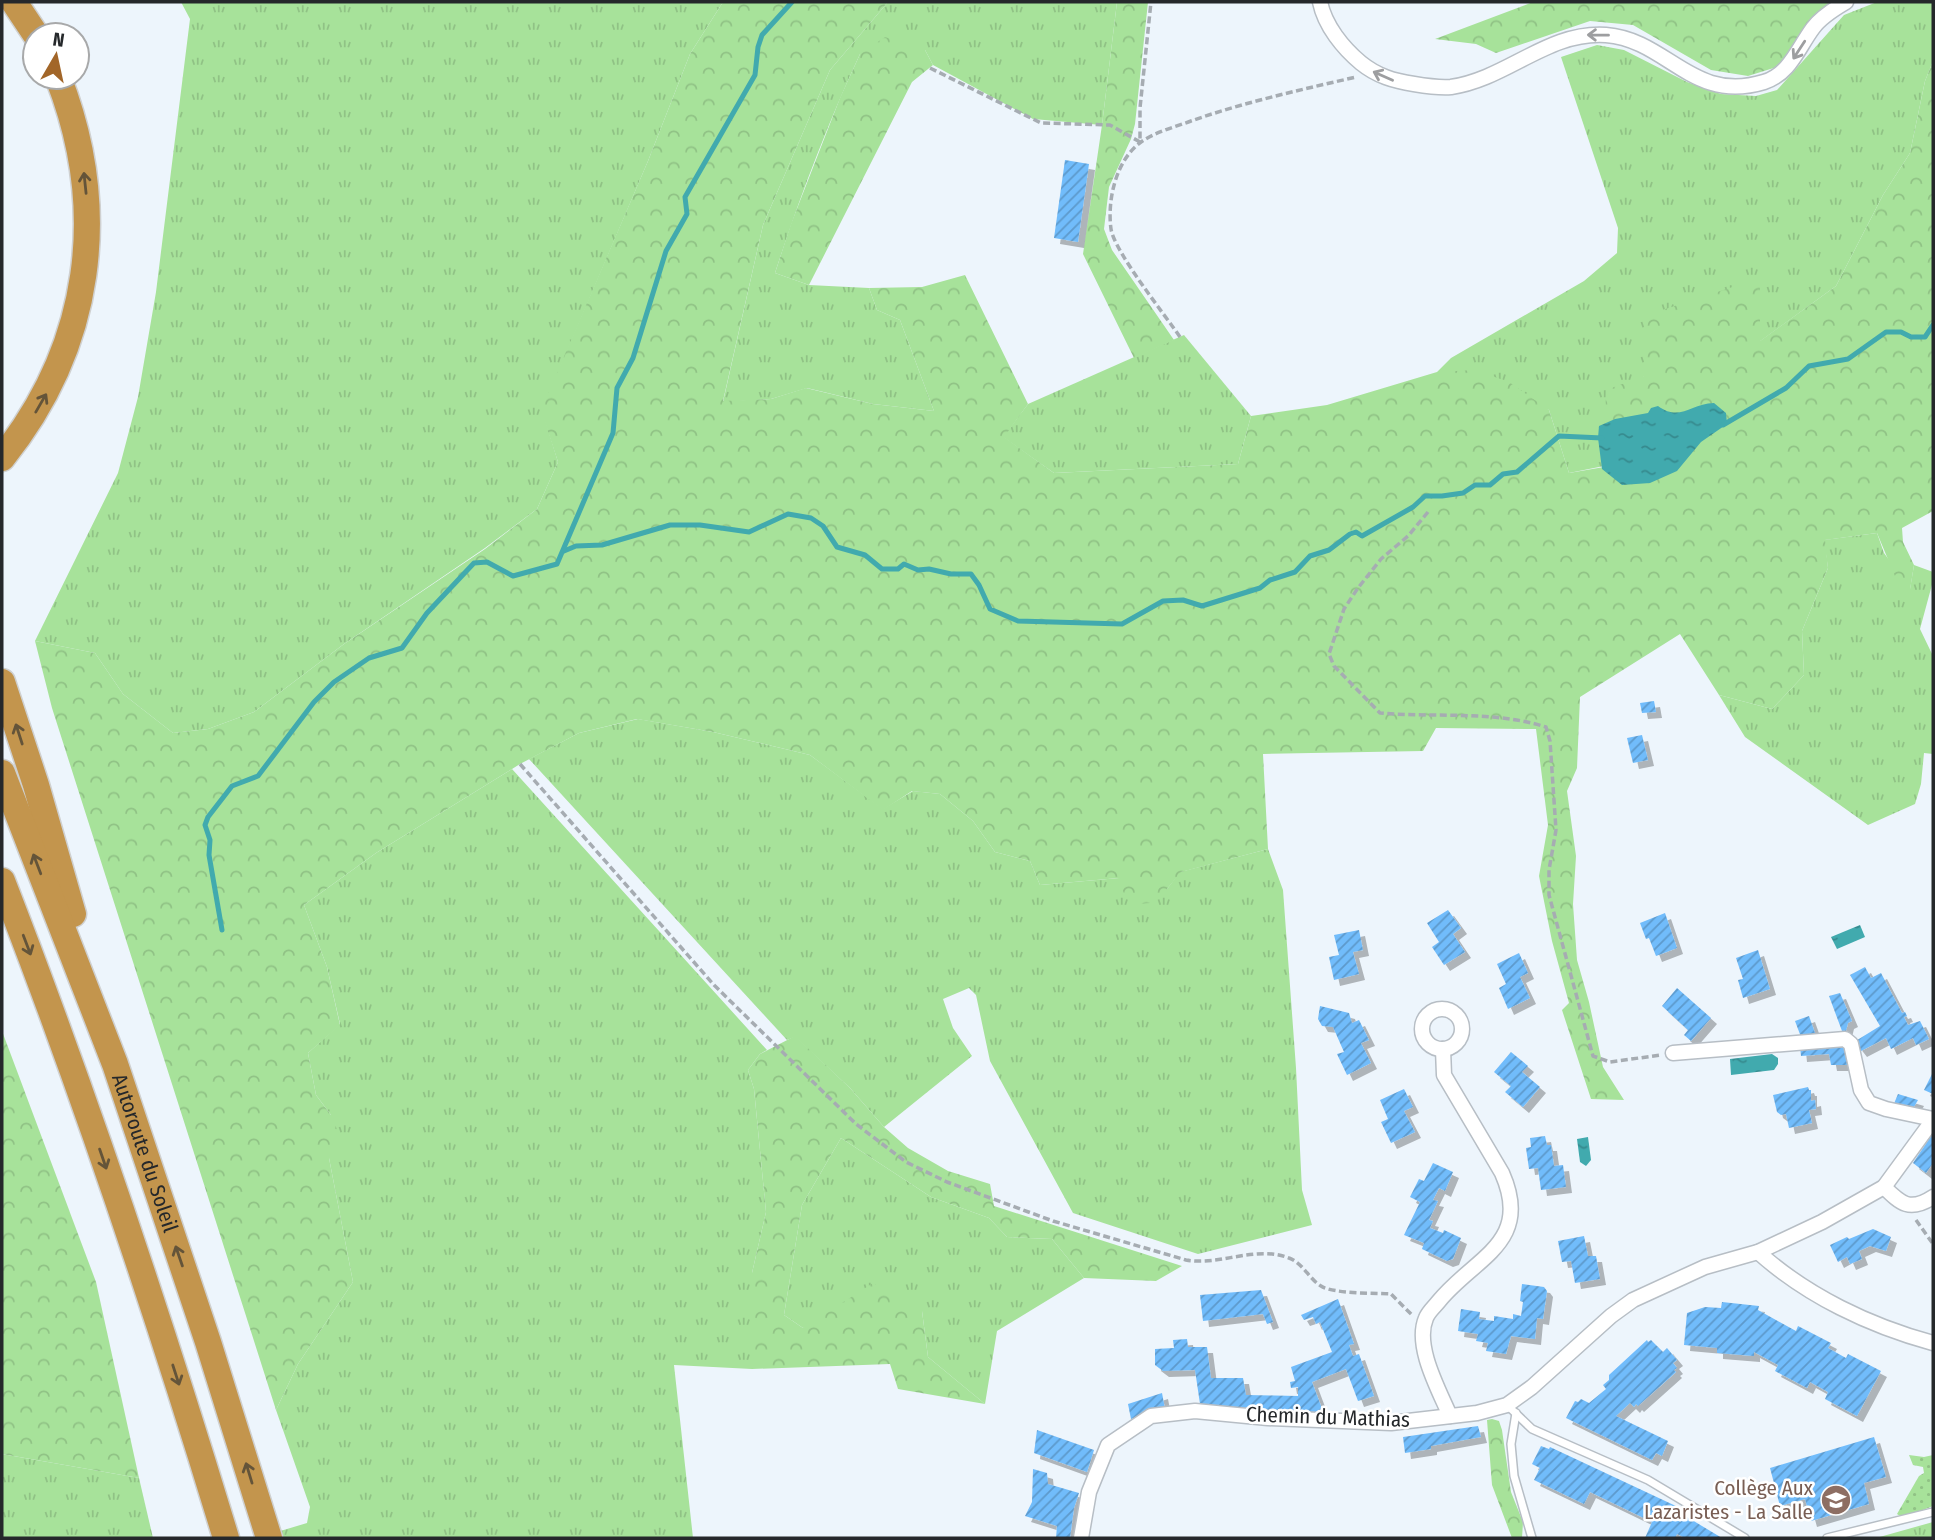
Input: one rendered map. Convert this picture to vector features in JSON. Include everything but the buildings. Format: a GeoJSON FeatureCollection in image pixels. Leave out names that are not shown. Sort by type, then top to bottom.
{"type":"FeatureCollection","features":[{"type":"Feature","properties":{"kind":"highway"},"geometry":{"type":"LineString","coordinates":[[14,2],[27,21]]}},
{"type":"Feature","properties":{"kind":"highway"},"geometry":{"type":"LineString","coordinates":[[2,458],[35,412],[55,374],[70,335],[83,280],[88,234],[85,183],[76,128],[63,91]]}},
{"type":"Feature","properties":{"kind":"highway"},"geometry":{"type":"LineString","coordinates":[[2,682],[36,785],[115,1064]]}},
{"type":"Feature","properties":{"kind":"highway","name":"Autoroute du Soleil"},"geometry":{"type":"LineString","coordinates":[[2,773],[115,1064],[208,1342],[269,1538]]}},
{"type":"Feature","properties":{"kind":"highway","name":"Autoroute du Soleil"},"geometry":{"type":"LineString","coordinates":[[2,881],[48,998],[116,1195],[178,1381],[226,1538]]}},
{"type":"Feature","properties":{"kind":"street"},"geometry":{"type":"LineString","coordinates":[[1320,2],[1333,32],[1350,53],[1370,70],[1392,81],[1451,87],[1480,79],[1550,45],[1572,37],[1594,34],[1616,36],[1636,43],[1686,73],[1720,87],[1743,88],[1768,81],[1784,70],[1813,28],[1830,11],[1846,2]]}},
{"type":"Feature","properties":{"kind":"street"},"geometry":{"type":"LineString","coordinates":[[1673,1053],[1845,1039],[1851,1044],[1861,1090],[1869,1103],[1933,1120]]}},
{"type":"Feature","properties":{"kind":"street"},"geometry":{"type":"LineString","coordinates":[[1443,1049],[1444,1075],[1503,1173],[1511,1203],[1507,1227],[1497,1248],[1448,1290],[1426,1318],[1423,1339],[1428,1364],[1450,1416]]}},
{"type":"Feature","properties":{"kind":"street","name":"Chemin du Mathias"},"geometry":{"type":"LineString","coordinates":[[1081,1538],[1089,1492],[1108,1445],[1151,1416],[1195,1410],[1268,1418],[1391,1423],[1511,1409],[1611,1316],[1633,1300],[1706,1267],[1758,1252],[1822,1222],[1884,1187],[1933,1120]]}},
{"type":"Feature","properties":{"kind":"street"},"geometry":{"type":"LineString","coordinates":[[1884,1187],[1898,1201],[1908,1206],[1922,1205],[1933,1197]]}},
{"type":"Feature","properties":{"kind":"street"},"geometry":{"type":"LineString","coordinates":[[1758,1252],[1782,1273],[1840,1308],[1904,1335],[1933,1343]]}},
{"type":"Feature","properties":{"kind":"lane"},"geometry":{"type":"LineString","coordinates":[[1511,1409],[1514,1476],[1532,1538]]}},
{"type":"Feature","properties":{"kind":"lane"},"geometry":{"type":"LineString","coordinates":[[1511,1409],[1532,1429],[1648,1480],[1745,1538]]}},
{"type":"Feature","properties":{"kind":"lane"},"geometry":{"type":"LineString","coordinates":[[1827,1538],[1933,1512]]}},
{"type":"Feature","properties":{"kind":"path"},"geometry":{"type":"LineString","coordinates":[[1140,142],[1141,96],[1151,2]]}},
{"type":"Feature","properties":{"kind":"path"},"geometry":{"type":"LineString","coordinates":[[930,68],[1041,122],[1110,125],[1140,142]]}},
{"type":"Feature","properties":{"kind":"path"},"geometry":{"type":"LineString","coordinates":[[1180,337],[1118,248],[1111,230],[1112,197],[1117,174],[1140,142],[1165,131],[1237,105],[1360,76],[1370,70]]}},
{"type":"Feature","properties":{"kind":"path"},"geometry":{"type":"LineString","coordinates":[[1428,512],[1408,536],[1381,559],[1358,588],[1344,609],[1329,654],[1335,666],[1380,713],[1485,716],[1528,721],[1546,727],[1550,741],[1556,830],[1549,870],[1549,895],[1593,1056],[1610,1062],[1673,1053]]}},
{"type":"Feature","properties":{"kind":"path"},"geometry":{"type":"LineString","coordinates":[[520,764],[714,985],[856,1124],[906,1162],[947,1182],[1053,1221],[1186,1260],[1204,1263],[1262,1254],[1289,1258],[1322,1287],[1391,1294],[1425,1324]]}},
{"type":"Feature","properties":{"kind":"path"},"geometry":{"type":"LineString","coordinates":[[1908,1206],[1933,1244]]}},
{"type":"Feature","properties":{"kind":"green space"},"geometry":{"type":"Polygon","coordinates":[[[181,2],[723,2],[690,54],[648,161],[542,410],[558,462],[537,509],[485,548],[344,644],[254,712],[208,729],[173,733],[123,694],[95,653],[35,641],[118,473],[138,397],[156,292],[190,19],[181,2]]]}},
{"type":"Feature","properties":{"kind":"green space"},"geometry":{"type":"Polygon","coordinates":[[[723,2],[888,2],[830,70],[763,225],[723,401],[771,399],[806,388],[873,404],[934,411],[900,320],[877,310],[869,288],[922,287],[965,275],[1028,404],[1004,437],[1054,473],[1238,464],[1251,416],[1327,405],[1437,372],[1475,370],[1509,382],[1549,410],[1569,473],[1604,467],[1606,390],[1644,376],[1644,316],[1760,278],[1760,341],[1836,286],[1883,195],[1910,153],[1925,81],[1933,61],[1933,511],[1902,528],[1903,542],[1914,565],[1910,590],[1900,588],[1877,533],[1825,540],[1828,568],[1802,631],[1804,675],[1772,709],[1719,695],[1680,634],[1580,697],[1577,768],[1567,791],[1576,856],[1573,904],[1577,960],[1603,1067],[1624,1100],[1591,1099],[1562,1010],[1569,1003],[1552,941],[1539,876],[1548,825],[1536,729],[1436,728],[1423,751],[1263,754],[1268,849],[1181,872],[1167,889],[1150,903],[1138,904],[1124,894],[1119,878],[1040,885],[1030,861],[995,852],[973,821],[940,794],[912,791],[883,810],[810,755],[713,732],[637,719],[579,733],[520,764],[376,853],[304,905],[327,967],[340,1025],[308,1053],[316,1095],[331,1115],[341,1139],[329,1158],[353,1282],[298,1364],[276,1410],[52,708],[35,641],[95,653],[123,694],[173,733],[208,729],[254,712],[344,644],[485,549],[537,509],[558,462],[541,410],[648,161],[690,54],[723,2]]]}},
{"type":"Feature","properties":{"kind":"green space"},"geometry":{"type":"Polygon","coordinates":[[[888,2],[1117,2],[1102,125],[1033,119],[933,65],[925,50],[860,54],[814,162],[775,273],[809,285],[869,288],[877,310],[900,320],[934,411],[873,404],[807,388],[771,399],[723,402],[763,225],[830,70],[888,2]]]}},
{"type":"Feature","properties":{"kind":"green space"},"geometry":{"type":"Polygon","coordinates":[[[1117,2],[1148,2],[1135,124],[1109,187],[1104,229],[1112,250],[1174,340],[1134,358],[1083,254],[1117,2]]]}},
{"type":"Feature","properties":{"kind":"green space"},"geometry":{"type":"Polygon","coordinates":[[[1533,2],[1836,2],[1818,13],[1783,65],[1748,76],[1711,70],[1633,25],[1590,21],[1496,53],[1476,44],[1435,39],[1533,2]]]}},
{"type":"Feature","properties":{"kind":"green space"},"geometry":{"type":"Polygon","coordinates":[[[1877,2],[1933,2],[1933,61],[1925,81],[1910,153],[1883,195],[1836,286],[1759,342],[1759,279],[1644,376],[1604,466],[1569,473],[1549,410],[1437,372],[1451,358],[1584,281],[1617,253],[1618,228],[1561,57],[1597,45],[1624,50],[1687,82],[1721,94],[1756,96],[1777,90],[1844,15],[1877,2]]]}},
{"type":"Feature","properties":{"kind":"green space"},"geometry":{"type":"Polygon","coordinates":[[[885,37],[925,50],[933,65],[912,82],[809,285],[775,273],[791,224],[860,54],[885,37]]]}},
{"type":"Feature","properties":{"kind":"green space"},"geometry":{"type":"Polygon","coordinates":[[[1184,335],[1251,416],[1238,464],[1054,473],[1003,437],[1028,404],[1184,335]]]}},
{"type":"Feature","properties":{"kind":"green space"},"geometry":{"type":"Polygon","coordinates":[[[1877,533],[1884,553],[1910,589],[1914,565],[1933,572],[1920,629],[1933,656],[1933,754],[1924,753],[1921,784],[1915,804],[1868,825],[1745,737],[1719,695],[1772,709],[1804,675],[1802,631],[1828,568],[1824,540],[1877,533]]]}},
{"type":"Feature","properties":{"kind":"green space"},"geometry":{"type":"Polygon","coordinates":[[[638,719],[713,732],[810,755],[883,809],[913,791],[940,794],[973,821],[995,852],[1030,861],[1040,885],[1119,878],[1167,889],[1180,872],[1268,849],[1283,890],[1302,1190],[1312,1225],[1198,1254],[1073,1213],[990,1061],[976,995],[969,988],[943,999],[953,1028],[972,1056],[884,1127],[850,1088],[795,1037],[787,1040],[529,759],[579,733],[638,719]]]}},
{"type":"Feature","properties":{"kind":"green space"},"geometry":{"type":"Polygon","coordinates":[[[512,769],[767,1050],[760,1054],[748,1070],[754,1089],[766,1212],[752,1273],[752,1369],[674,1365],[693,1538],[257,1538],[307,1523],[310,1507],[276,1410],[298,1364],[353,1282],[329,1158],[331,1115],[316,1095],[308,1053],[340,1024],[327,967],[304,905],[376,853],[512,769]]]}},
{"type":"Feature","properties":{"kind":"green space"},"geometry":{"type":"Polygon","coordinates":[[[2,1031],[96,1282],[139,1478],[2,1454],[2,1031]]]}},
{"type":"Feature","properties":{"kind":"green space"},"geometry":{"type":"Polygon","coordinates":[[[795,1036],[908,1148],[948,1171],[990,1184],[994,1206],[1182,1266],[1156,1281],[1084,1278],[1052,1239],[1007,1237],[989,1218],[931,1197],[841,1138],[802,1205],[784,1315],[803,1328],[873,1283],[922,1311],[928,1357],[985,1404],[898,1389],[890,1364],[752,1369],[752,1273],[766,1212],[754,1089],[748,1070],[760,1054],[795,1036]]]}},
{"type":"Feature","properties":{"kind":"green space"},"geometry":{"type":"Polygon","coordinates":[[[841,1138],[931,1197],[989,1218],[1007,1237],[1052,1239],[1084,1278],[997,1331],[985,1404],[928,1357],[922,1311],[803,1328],[784,1315],[802,1205],[841,1138]]]}},
{"type":"Feature","properties":{"kind":"green space"},"geometry":{"type":"Polygon","coordinates":[[[1487,1420],[1499,1421],[1502,1430],[1511,1492],[1523,1522],[1522,1538],[1512,1538],[1492,1485],[1487,1420]]]}},
{"type":"Feature","properties":{"kind":"green space"},"geometry":{"type":"Polygon","coordinates":[[[2,1454],[139,1478],[153,1538],[2,1538],[2,1454]]]}},
{"type":"Feature","properties":{"kind":"green space"},"geometry":{"type":"Polygon","coordinates":[[[1909,1455],[1933,1455],[1933,1506],[1903,1518],[1897,1514],[1919,1476],[1924,1473],[1923,1467],[1913,1465],[1909,1455]]]}},
{"type":"Feature","properties":{"kind":"green space"},"geometry":{"type":"Polygon","coordinates":[[[1933,1522],[1933,1538],[1876,1538],[1933,1522]]]}},
{"type":"Feature","properties":{"kind":"water"},"geometry":{"type":"Polygon","coordinates":[[[1714,403],[1726,413],[1727,424],[1701,442],[1677,471],[1650,483],[1622,485],[1602,469],[1599,426],[1615,419],[1648,413],[1651,408],[1658,406],[1666,411],[1679,412],[1714,403]]]}},
{"type":"Feature","properties":{"kind":"water"},"geometry":{"type":"Polygon","coordinates":[[[1860,925],[1865,937],[1837,949],[1831,937],[1860,925]]]}},
{"type":"Feature","properties":{"kind":"water"},"geometry":{"type":"Polygon","coordinates":[[[1772,1054],[1778,1058],[1774,1070],[1731,1075],[1730,1059],[1772,1054]]]}},
{"type":"Feature","properties":{"kind":"water"},"geometry":{"type":"Polygon","coordinates":[[[1588,1137],[1591,1160],[1586,1166],[1580,1162],[1577,1139],[1588,1137]]]}},
{"type":"Feature","properties":{"kind":"waterway"},"geometry":{"type":"LineString","coordinates":[[222,930],[209,855],[210,840],[205,825],[232,786],[258,776],[314,702],[334,682],[369,658],[402,648],[427,613],[474,563],[487,562],[513,576],[557,564],[613,433],[617,388],[633,358],[666,251],[687,214],[685,197],[755,75],[762,35],[792,2]]}},
{"type":"Feature","properties":{"kind":"waterway"},"geometry":{"type":"LineString","coordinates":[[1723,425],[1786,388],[1809,366],[1848,359],[1886,332],[1925,337],[1933,325]]}},
{"type":"Feature","properties":{"kind":"waterway"},"geometry":{"type":"LineString","coordinates":[[564,551],[576,546],[602,545],[670,525],[700,525],[749,532],[788,514],[811,518],[823,526],[837,547],[865,555],[882,569],[898,569],[904,564],[918,570],[971,574],[990,609],[1018,621],[1122,624],[1163,601],[1183,600],[1202,606],[1260,588],[1270,580],[1295,572],[1310,556],[1329,550],[1350,534],[1356,532],[1362,536],[1413,507],[1425,496],[1463,493],[1475,485],[1490,485],[1503,474],[1517,472],[1559,436],[1602,438]]}},
{"type":"Feature","properties":{"kind":"place","name":"Collège Aux Lazaristes - La Salle"},"geometry":{"type":"Point","coordinates":[1836,1500]}}]}
